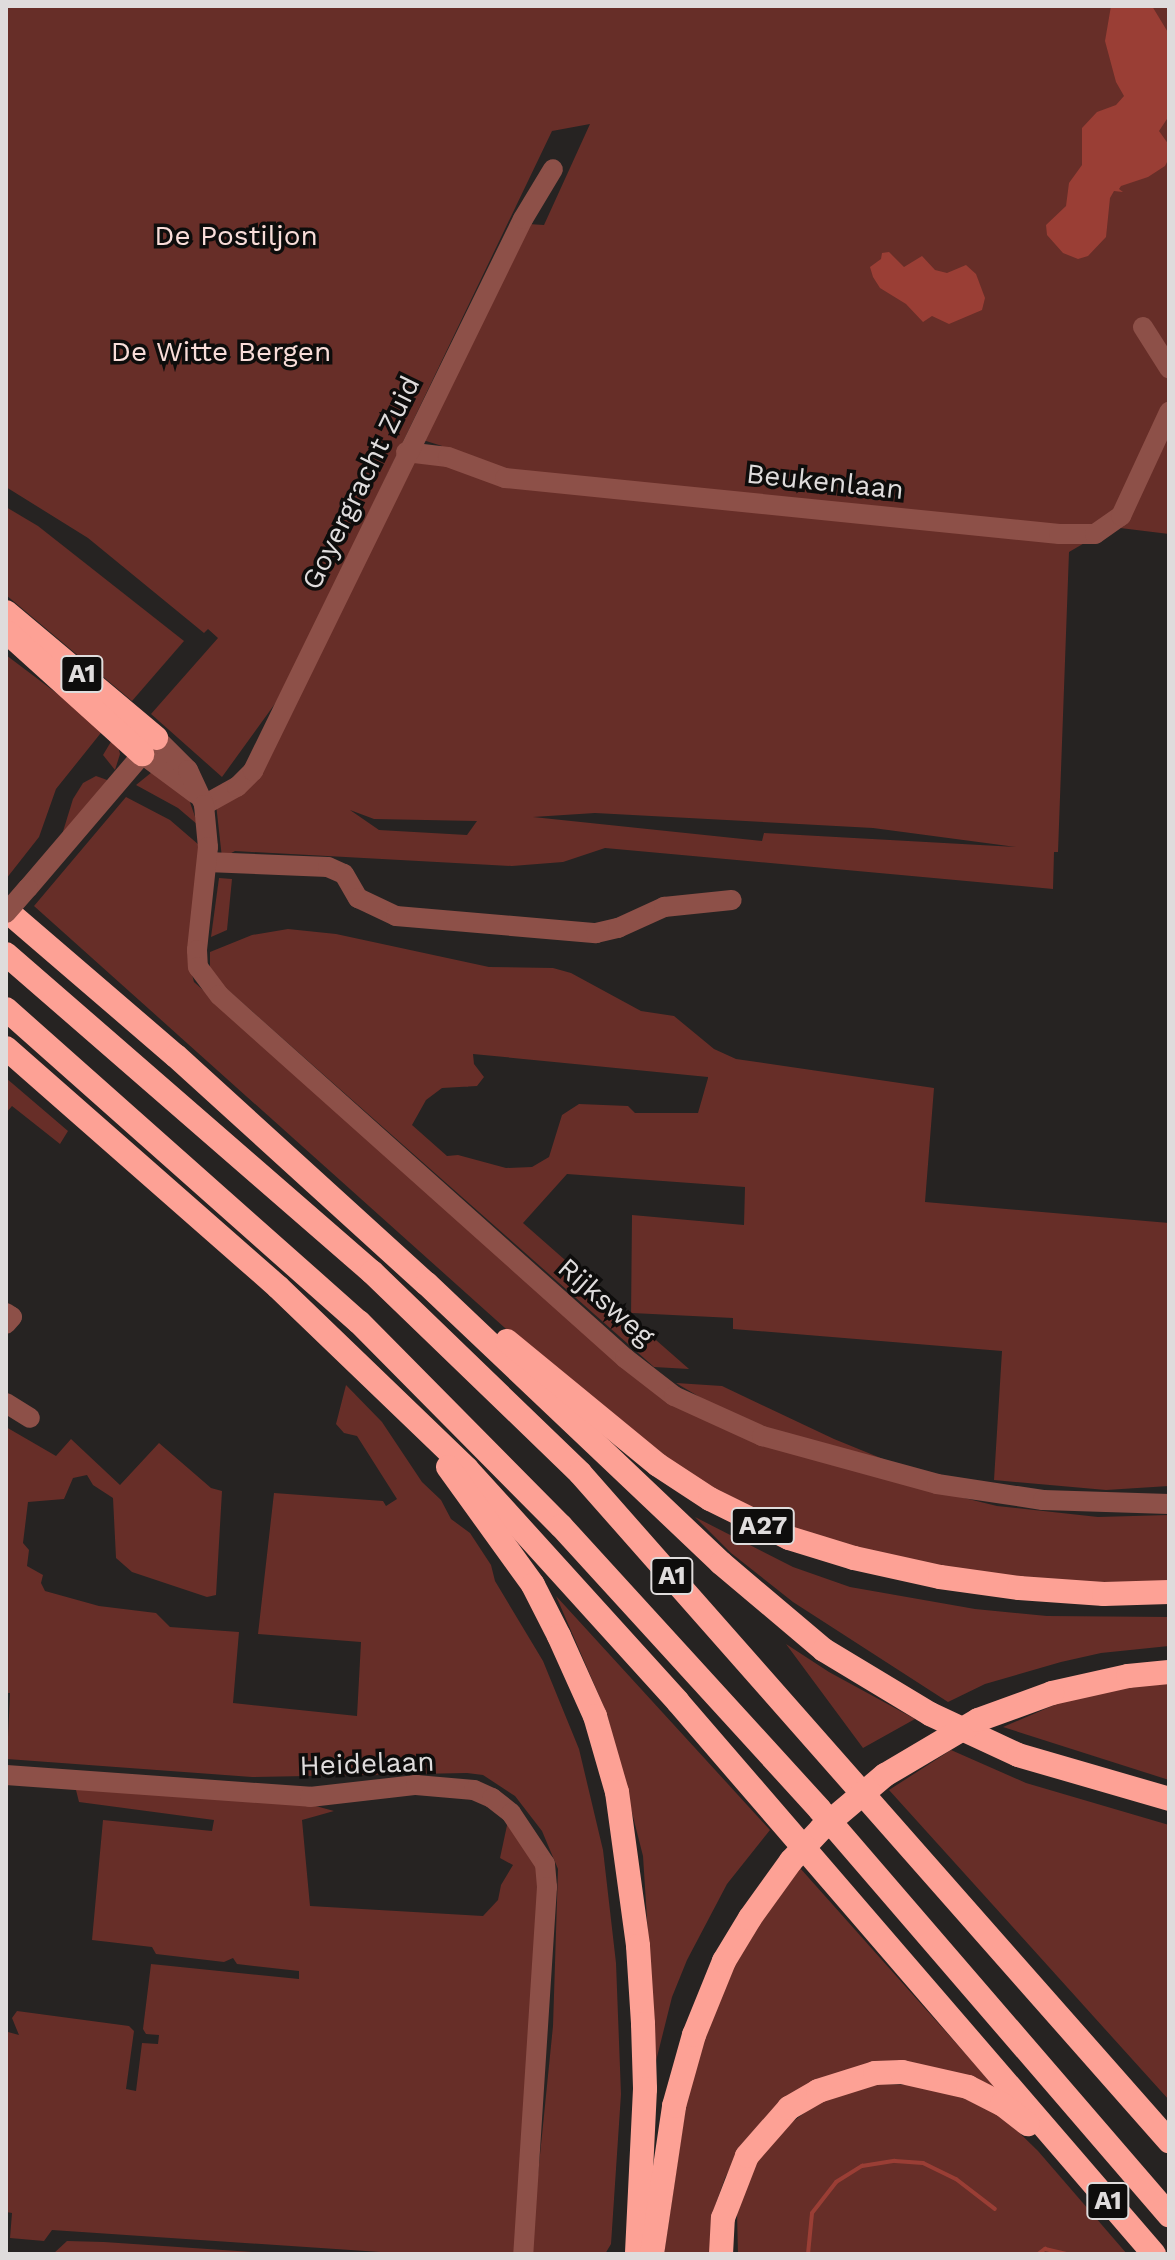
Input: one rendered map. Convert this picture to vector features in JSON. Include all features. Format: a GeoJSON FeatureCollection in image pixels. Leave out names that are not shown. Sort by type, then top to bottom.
{"type":"FeatureCollection","features":[{"type":"Feature","properties":{"kind":"highway","name":"A1"},"geometry":{"type":"LineString","coordinates":[[6,612],[149,746]]}},
{"type":"Feature","properties":{"kind":"highway","name":"A1"},"geometry":{"type":"LineString","coordinates":[[6,632],[149,746]]}},
{"type":"Feature","properties":{"kind":"highway","name":"A1"},"geometry":{"type":"LineString","coordinates":[[6,911],[176,1056],[427,1284],[721,1563],[824,1650],[930,1714],[1018,1755],[1169,1799]]}},
{"type":"Feature","properties":{"kind":"highway","name":"A1"},"geometry":{"type":"LineString","coordinates":[[6,954],[372,1272],[580,1473],[1169,2141]]}},
{"type":"Feature","properties":{"kind":"highway","name":"A1"},"geometry":{"type":"LineString","coordinates":[[6,1009],[359,1322],[561,1526],[820,1810],[1169,2215]]}},
{"type":"Feature","properties":{"kind":"highway","name":"A1"},"geometry":{"type":"LineString","coordinates":[[6,1048],[278,1287],[467,1469],[678,1702],[1154,2254]]}},
{"type":"Feature","properties":{"kind":"highway","name":"A27"},"geometry":{"type":"LineString","coordinates":[[427,1284],[525,1354],[658,1465],[710,1499],[789,1538],[854,1558],[940,1577],[1003,1586],[1104,1594],[1169,1592]]}},
{"type":"Feature","properties":{"kind":"highway","name":"A1"},"geometry":{"type":"LineString","coordinates":[[407,1410],[533,1585],[595,1716],[617,1792],[638,1946],[644,2037],[645,2089],[637,2254]]}},
{"type":"Feature","properties":{"kind":"highway"},"geometry":{"type":"LineString","coordinates":[[652,2254],[674,2106],[694,2035],[724,1961],[791,1861],[831,1820],[885,1775],[978,1720],[1052,1693],[1128,1676],[1169,1672]]}},
{"type":"Feature","properties":{"kind":"highway"},"geometry":{"type":"LineString","coordinates":[[721,2254],[723,2218],[747,2156],[789,2108],[847,2079],[902,2072],[968,2087],[1002,2104],[1062,2149]]}},
{"type":"Feature","properties":{"kind":"street","name":"Goyergracht Zuid"},"geometry":{"type":"LineString","coordinates":[[202,801],[237,787],[253,771],[406,452],[523,219],[553,169]]}},
{"type":"Feature","properties":{"kind":"street"},"geometry":{"type":"LineString","coordinates":[[1143,327],[1169,368]]}},
{"type":"Feature","properties":{"kind":"street","name":"Beukenlaan"},"geometry":{"type":"LineString","coordinates":[[406,452],[448,457],[505,478],[1059,534],[1095,534],[1121,516],[1169,412]]}},
{"type":"Feature","properties":{"kind":"street"},"geometry":{"type":"LineString","coordinates":[[6,911],[149,746],[188,770],[202,801]]}},
{"type":"Feature","properties":{"kind":"street","name":"Rijksweg"},"geometry":{"type":"LineString","coordinates":[[202,801],[207,867],[198,919],[198,967],[219,995],[614,1348],[674,1396],[762,1436],[937,1484],[1043,1500],[1169,1504]]}},
{"type":"Feature","properties":{"kind":"street"},"geometry":{"type":"LineString","coordinates":[[207,867],[328,867],[344,874],[358,898],[396,916],[596,933],[618,928],[664,907],[732,900]]}},
{"type":"Feature","properties":{"kind":"street"},"geometry":{"type":"LineString","coordinates":[[6,1403],[30,1418]]}},
{"type":"Feature","properties":{"kind":"street","name":"Heidelaan"},"geometry":{"type":"LineString","coordinates":[[6,1775],[310,1797],[416,1785],[474,1790],[492,1798],[511,1813],[545,1864],[547,1887],[523,2254]]}},
{"type":"Feature","properties":{"kind":"green space"},"geometry":{"type":"Polygon","coordinates":[[[6,6],[1169,6],[1169,534],[1112,527],[1069,552],[1058,852],[1054,852],[1053,889],[605,848],[563,862],[512,866],[235,851],[222,858],[216,804],[238,793],[415,456],[436,461],[442,446],[423,440],[528,224],[544,225],[590,124],[552,131],[282,694],[222,777],[151,714],[218,638],[208,629],[204,633],[88,538],[6,487],[6,6]],[[350,810],[379,830],[467,835],[477,821],[374,819],[350,810]],[[595,813],[533,817],[762,841],[764,833],[1016,847],[873,828],[595,813]]]}},
{"type":"Feature","properties":{"kind":"green space"},"geometry":{"type":"Polygon","coordinates":[[[6,507],[38,526],[184,641],[132,701],[6,595],[6,507]]]}},
{"type":"Feature","properties":{"kind":"green space"},"geometry":{"type":"Polygon","coordinates":[[[6,655],[104,729],[56,789],[39,837],[6,879],[6,655]]]}},
{"type":"Feature","properties":{"kind":"green space"},"geometry":{"type":"Polygon","coordinates":[[[115,735],[120,754],[115,770],[103,755],[115,735]]]}},
{"type":"Feature","properties":{"kind":"green space"},"geometry":{"type":"Polygon","coordinates":[[[152,772],[187,794],[198,825],[178,808],[136,785],[152,772]]]}},
{"type":"Feature","properties":{"kind":"green space"},"geometry":{"type":"Polygon","coordinates":[[[96,776],[110,781],[61,838],[73,799],[83,783],[96,776]]]}},
{"type":"Feature","properties":{"kind":"green space"},"geometry":{"type":"Polygon","coordinates":[[[126,797],[170,820],[199,845],[188,959],[194,982],[660,1397],[956,1496],[997,1506],[1098,1517],[1169,1515],[1169,1588],[905,1570],[752,1522],[543,1362],[34,906],[126,797]]]}},
{"type":"Feature","properties":{"kind":"green space"},"geometry":{"type":"Polygon","coordinates":[[[219,878],[232,879],[227,930],[211,937],[219,878]]]}},
{"type":"Feature","properties":{"kind":"green space"},"geometry":{"type":"Polygon","coordinates":[[[288,929],[336,934],[489,967],[553,968],[571,973],[641,1011],[674,1016],[714,1049],[736,1059],[934,1088],[925,1202],[1169,1223],[1169,1486],[1106,1490],[994,1480],[1002,1351],[733,1329],[733,1318],[632,1313],[632,1319],[689,1369],[654,1367],[220,983],[210,969],[210,952],[252,935],[288,929]],[[473,1054],[474,1064],[484,1077],[477,1086],[442,1088],[426,1100],[412,1125],[447,1156],[458,1155],[506,1168],[532,1167],[549,1157],[562,1115],[579,1104],[628,1106],[635,1113],[698,1113],[708,1078],[708,1077],[473,1054]],[[567,1174],[523,1223],[631,1318],[632,1215],[744,1225],[745,1187],[567,1174]]]}},
{"type":"Feature","properties":{"kind":"green space"},"geometry":{"type":"Polygon","coordinates":[[[6,1078],[68,1131],[60,1144],[12,1106],[6,1113],[6,1078]]]}},
{"type":"Feature","properties":{"kind":"green space"},"geometry":{"type":"Polygon","coordinates":[[[676,1383],[722,1386],[834,1439],[915,1472],[765,1427],[713,1405],[676,1383]]]}},
{"type":"Feature","properties":{"kind":"green space"},"geometry":{"type":"Polygon","coordinates":[[[346,1385],[382,1422],[422,1482],[441,1500],[451,1519],[470,1533],[491,1565],[495,1581],[543,1661],[579,1749],[603,1850],[616,1963],[621,2094],[611,2244],[605,2254],[530,2254],[553,2026],[558,1869],[542,1831],[515,1796],[483,1775],[467,1773],[252,1777],[7,1759],[10,1693],[6,1693],[6,1427],[56,1456],[71,1439],[120,1485],[159,1443],[211,1488],[222,1491],[216,1595],[207,1597],[132,1572],[116,1558],[113,1498],[93,1485],[87,1475],[73,1478],[64,1499],[28,1502],[23,1543],[29,1550],[27,1566],[43,1575],[41,1583],[45,1591],[99,1606],[156,1613],[170,1627],[239,1632],[233,1703],[357,1716],[361,1642],[258,1634],[274,1493],[383,1501],[386,1506],[397,1499],[357,1436],[344,1433],[336,1424],[346,1385]]]}},
{"type":"Feature","properties":{"kind":"green space"},"geometry":{"type":"Polygon","coordinates":[[[695,1517],[793,1567],[850,1587],[975,1609],[1047,1616],[1169,1617],[1169,1646],[1101,1653],[1061,1662],[985,1684],[948,1702],[793,1602],[731,1553],[695,1517]]]}},
{"type":"Feature","properties":{"kind":"green space"},"geometry":{"type":"Polygon","coordinates":[[[556,1596],[770,1830],[727,1884],[687,1960],[672,1997],[656,2061],[643,1856],[607,1714],[556,1596]]]}},
{"type":"Feature","properties":{"kind":"green space"},"geometry":{"type":"Polygon","coordinates":[[[786,1644],[829,1672],[915,1719],[863,1748],[786,1644]]]}},
{"type":"Feature","properties":{"kind":"green space"},"geometry":{"type":"Polygon","coordinates":[[[1169,1681],[1169,1780],[1003,1727],[1059,1703],[1103,1690],[1169,1681]]]}},
{"type":"Feature","properties":{"kind":"green space"},"geometry":{"type":"Polygon","coordinates":[[[951,1750],[1026,1783],[1169,1825],[1169,2100],[889,1790],[951,1750]]]}},
{"type":"Feature","properties":{"kind":"green space"},"geometry":{"type":"Polygon","coordinates":[[[75,1786],[301,1802],[334,1811],[302,1820],[310,1906],[483,1916],[498,1900],[501,1885],[513,1865],[500,1858],[509,1816],[539,1873],[516,2254],[410,2254],[52,2230],[44,2241],[10,2238],[12,2213],[6,2212],[6,2027],[8,2032],[19,2035],[12,2018],[17,2011],[129,2026],[134,2031],[126,2089],[136,2091],[142,2043],[158,2044],[159,2035],[146,2034],[143,2029],[151,1964],[299,1979],[299,1971],[237,1964],[233,1958],[224,1962],[156,1954],[152,1947],[92,1940],[103,1820],[212,1831],[214,1820],[79,1802],[75,1786]]]}},
{"type":"Feature","properties":{"kind":"green space"},"geometry":{"type":"Polygon","coordinates":[[[800,1868],[1004,2097],[926,2069],[763,2120],[738,2153],[725,2178],[715,2206],[711,2254],[664,2254],[687,2098],[698,2058],[733,1960],[800,1868]]]}},
{"type":"Feature","properties":{"kind":"green space"},"geometry":{"type":"Polygon","coordinates":[[[873,2084],[917,2085],[949,2091],[1002,2116],[1038,2151],[1127,2254],[738,2254],[737,2212],[753,2167],[788,2125],[814,2106],[832,2095],[873,2084]]]}},
{"type":"Feature","properties":{"kind":"green space"},"geometry":{"type":"Polygon","coordinates":[[[67,2241],[104,2242],[280,2254],[53,2254],[67,2241]]]}},
{"type":"Feature","properties":{"kind":"shaded area"},"geometry":{"type":"Polygon","coordinates":[[[1111,6],[1152,6],[1169,34],[1169,116],[1159,131],[1169,145],[1169,158],[1165,166],[1148,177],[1121,186],[1119,189],[1123,192],[1114,191],[1110,198],[1106,237],[1088,256],[1078,259],[1063,253],[1047,235],[1046,225],[1066,206],[1069,183],[1082,165],[1082,128],[1097,112],[1116,105],[1124,96],[1116,82],[1105,41],[1111,6]]]}},
{"type":"Feature","properties":{"kind":"shaded area"},"geometry":{"type":"Polygon","coordinates":[[[889,252],[904,267],[922,256],[935,270],[947,273],[966,265],[976,274],[985,298],[982,310],[949,324],[932,316],[923,322],[906,304],[880,288],[873,277],[870,267],[881,259],[882,253],[889,252]]]}},
{"type":"Feature","properties":{"kind":"waterway"},"geometry":{"type":"LineString","coordinates":[[808,2254],[812,2213],[836,2182],[862,2166],[895,2161],[923,2163],[956,2179],[995,2209]]}},
{"type":"Feature","properties":{"kind":"waterway"},"geometry":{"type":"LineString","coordinates":[[1038,2254],[1045,2249],[1067,2254]]}},
{"type":"Feature","properties":{"kind":"park label","name":"De Postiljon"},"geometry":{"type":"Point","coordinates":[236,236]}},
{"type":"Feature","properties":{"kind":"park label","name":"De Witte Bergen"},"geometry":{"type":"Point","coordinates":[221,352]}}]}
